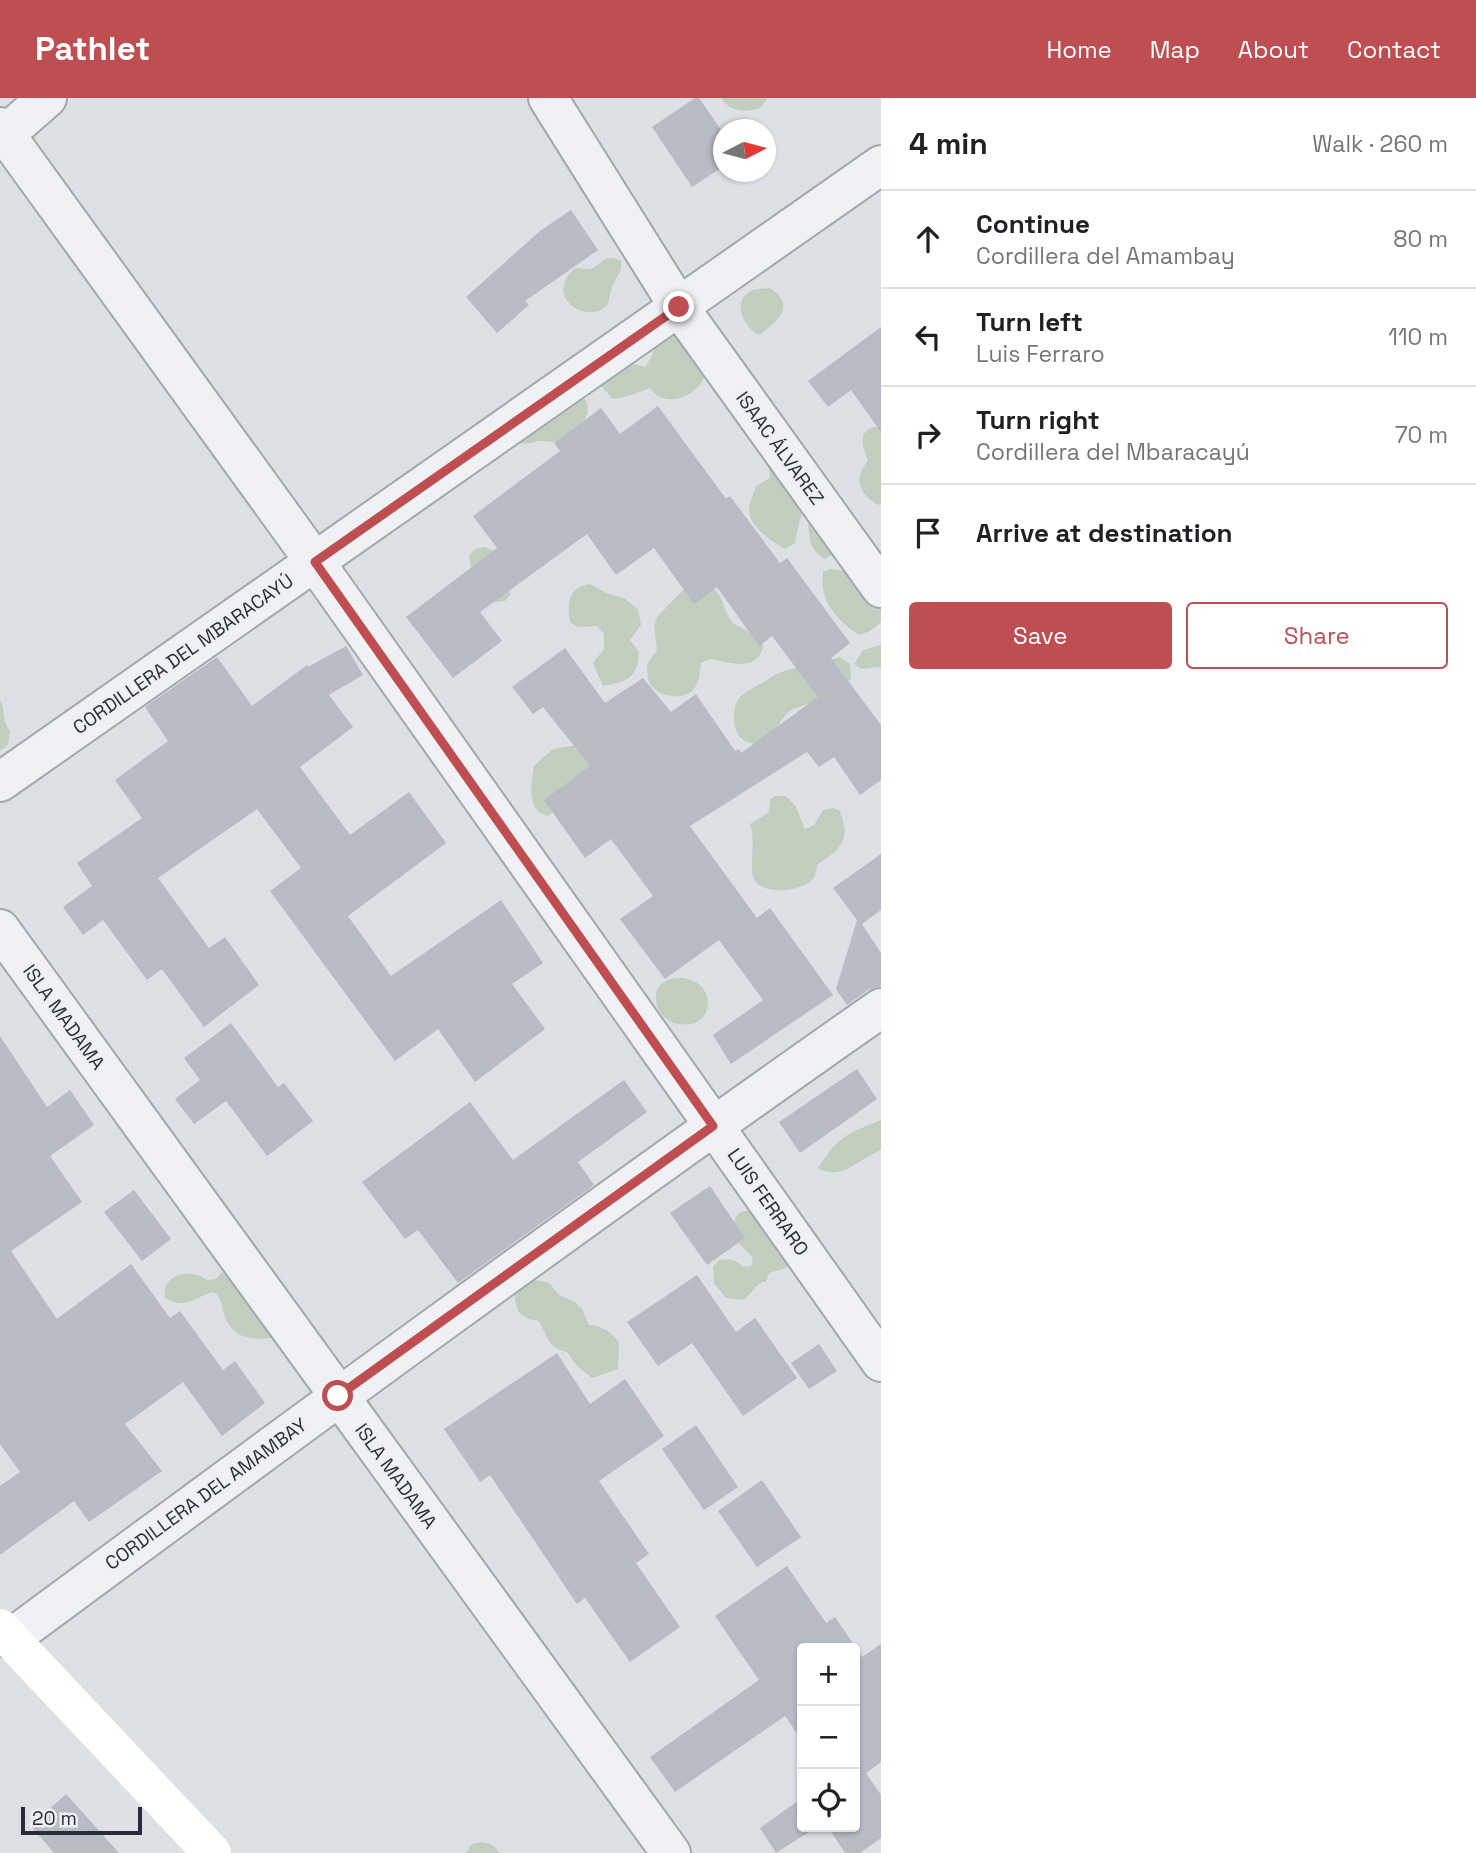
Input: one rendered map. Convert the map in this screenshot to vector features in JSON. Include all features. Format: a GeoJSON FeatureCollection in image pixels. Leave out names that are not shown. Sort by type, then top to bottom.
{"type":"FeatureCollection","features":[{"type":"Feature","properties":{"kind":"main road"},"geometry":{"type":"LineString","coordinates":[[5,1633],[212,1853]]}},
{"type":"Feature","properties":{"kind":"street"},"geometry":{"type":"LineString","coordinates":[[2,133],[47,98]]}},
{"type":"Feature","properties":{"kind":"street","name":"ISAAC ÁLVAREZ"},"geometry":{"type":"LineString","coordinates":[[548,98],[679,307],[881,588]]}},
{"type":"Feature","properties":{"kind":"street","name":"LUIS FERRARO"},"geometry":{"type":"LineString","coordinates":[[2,133],[315,562],[881,1362]]}},
{"type":"Feature","properties":{"kind":"street","name":"CORDILLERA DEL MBARACAYÚ"},"geometry":{"type":"LineString","coordinates":[[0,782],[881,165]]}},
{"type":"Feature","properties":{"kind":"street","name":"ISLA MADAMA"},"geometry":{"type":"LineString","coordinates":[[0,929],[671,1853]]}},
{"type":"Feature","properties":{"kind":"street","name":"CORDILLERA DEL AMAMBAY"},"geometry":{"type":"LineString","coordinates":[[5,1633],[881,1008]]}},
{"type":"Feature","properties":{"kind":"green space"},"geometry":{"type":"Polygon","coordinates":[[[721,98],[768,98],[760,108],[743,111],[733,109],[721,98]]]}},
{"type":"Feature","properties":{"kind":"green space"},"geometry":{"type":"Polygon","coordinates":[[[605,259],[621,261],[621,265],[608,303],[601,310],[592,312],[573,306],[566,299],[563,290],[566,280],[575,268],[592,269],[605,259]]]}},
{"type":"Feature","properties":{"kind":"green space"},"geometry":{"type":"Polygon","coordinates":[[[770,288],[778,295],[783,307],[772,325],[759,335],[745,322],[741,303],[750,291],[770,288]]]}},
{"type":"Feature","properties":{"kind":"green space"},"geometry":{"type":"Polygon","coordinates":[[[678,327],[704,363],[702,382],[695,390],[677,399],[667,399],[650,388],[613,399],[600,385],[629,363],[645,367],[652,356],[658,333],[678,327]]]}},
{"type":"Feature","properties":{"kind":"green space"},"geometry":{"type":"Polygon","coordinates":[[[578,393],[588,407],[583,423],[576,430],[552,442],[518,443],[517,433],[578,393]]]}},
{"type":"Feature","properties":{"kind":"green space"},"geometry":{"type":"Polygon","coordinates":[[[881,426],[881,505],[865,494],[859,480],[868,460],[863,442],[864,433],[873,427],[881,426]]]}},
{"type":"Feature","properties":{"kind":"green space"},"geometry":{"type":"Polygon","coordinates":[[[771,462],[806,505],[800,518],[795,543],[785,549],[761,532],[750,515],[749,508],[756,486],[770,478],[771,462]]]}},
{"type":"Feature","properties":{"kind":"green space"},"geometry":{"type":"Polygon","coordinates":[[[808,518],[840,549],[825,559],[819,555],[810,542],[808,518]]]}},
{"type":"Feature","properties":{"kind":"green space"},"geometry":{"type":"Polygon","coordinates":[[[475,549],[491,549],[504,566],[510,595],[505,601],[496,602],[472,572],[469,556],[475,549]]]}},
{"type":"Feature","properties":{"kind":"green space"},"geometry":{"type":"Polygon","coordinates":[[[830,569],[850,573],[881,588],[881,622],[870,631],[859,635],[831,609],[822,583],[823,572],[830,569]]]}},
{"type":"Feature","properties":{"kind":"green space"},"geometry":{"type":"Polygon","coordinates":[[[590,584],[606,593],[624,598],[638,609],[641,625],[630,640],[639,652],[638,661],[630,677],[619,683],[603,686],[593,663],[604,649],[604,634],[598,626],[577,627],[570,622],[569,603],[573,593],[590,584]]]}},
{"type":"Feature","properties":{"kind":"green space"},"geometry":{"type":"Polygon","coordinates":[[[706,586],[719,595],[730,620],[759,638],[763,649],[758,657],[748,663],[735,664],[710,659],[701,663],[697,684],[688,694],[662,694],[652,686],[647,673],[647,664],[657,650],[654,625],[657,617],[682,591],[689,587],[706,586]]]}},
{"type":"Feature","properties":{"kind":"green space"},"geometry":{"type":"Polygon","coordinates":[[[881,645],[881,667],[861,669],[854,664],[863,650],[881,645]]]}},
{"type":"Feature","properties":{"kind":"green space"},"geometry":{"type":"Polygon","coordinates":[[[840,657],[850,664],[851,679],[833,695],[790,711],[773,734],[764,741],[750,743],[738,734],[734,710],[741,696],[778,673],[840,657]]]}},
{"type":"Feature","properties":{"kind":"green space"},"geometry":{"type":"Polygon","coordinates":[[[0,700],[10,731],[8,745],[0,751],[0,700]]]}},
{"type":"Feature","properties":{"kind":"green space"},"geometry":{"type":"Polygon","coordinates":[[[578,745],[595,764],[549,816],[542,814],[533,804],[534,766],[553,749],[578,745]]]}},
{"type":"Feature","properties":{"kind":"green space"},"geometry":{"type":"Polygon","coordinates":[[[774,796],[786,796],[796,807],[805,829],[814,825],[823,810],[833,808],[840,811],[843,821],[844,837],[838,849],[817,865],[811,881],[787,890],[761,886],[753,877],[752,871],[753,839],[750,824],[769,812],[770,800],[774,796]]]}},
{"type":"Feature","properties":{"kind":"green space"},"geometry":{"type":"Polygon","coordinates":[[[683,978],[703,988],[707,996],[705,1013],[690,1024],[671,1022],[664,1017],[657,1005],[657,991],[661,985],[669,979],[683,978]]]}},
{"type":"Feature","properties":{"kind":"green space"},"geometry":{"type":"Polygon","coordinates":[[[881,1120],[881,1150],[843,1171],[827,1172],[818,1168],[844,1137],[881,1120]]]}},
{"type":"Feature","properties":{"kind":"green space"},"geometry":{"type":"Polygon","coordinates":[[[755,1208],[792,1263],[786,1268],[769,1273],[766,1282],[759,1284],[743,1300],[726,1298],[714,1283],[713,1267],[719,1260],[735,1261],[743,1267],[751,1266],[753,1258],[735,1239],[734,1221],[739,1213],[755,1208]]]}},
{"type":"Feature","properties":{"kind":"green space"},"geometry":{"type":"Polygon","coordinates":[[[230,1271],[277,1329],[272,1338],[257,1339],[238,1334],[225,1317],[219,1298],[214,1292],[185,1303],[165,1298],[168,1283],[179,1275],[193,1274],[207,1280],[216,1279],[221,1273],[230,1271]]]}},
{"type":"Feature","properties":{"kind":"green space"},"geometry":{"type":"Polygon","coordinates":[[[532,1279],[549,1283],[559,1295],[575,1302],[582,1309],[589,1325],[602,1328],[616,1338],[619,1342],[618,1369],[592,1378],[577,1366],[567,1352],[552,1344],[539,1321],[526,1318],[519,1312],[514,1291],[532,1279]]]}},
{"type":"Feature","properties":{"kind":"green space"},"geometry":{"type":"Polygon","coordinates":[[[480,1842],[491,1845],[499,1853],[466,1853],[472,1844],[480,1842]]]}},
{"type":"Feature","properties":{"kind":"building"},"geometry":{"type":"Polygon","coordinates":[[[695,98],[699,98],[714,119],[713,173],[692,187],[652,127],[695,98]]]}},
{"type":"Feature","properties":{"kind":"building"},"geometry":{"type":"Polygon","coordinates":[[[571,210],[598,250],[525,301],[529,305],[497,333],[466,297],[540,231],[571,210]]]}},
{"type":"Feature","properties":{"kind":"building"},"geometry":{"type":"Polygon","coordinates":[[[881,327],[881,432],[851,390],[828,407],[808,381],[881,327]]]}},
{"type":"Feature","properties":{"kind":"building"},"geometry":{"type":"Polygon","coordinates":[[[658,406],[726,499],[730,496],[780,563],[787,558],[850,643],[831,658],[881,725],[881,780],[860,795],[834,757],[819,767],[807,752],[690,826],[757,918],[770,908],[833,995],[731,1064],[713,1035],[763,1000],[719,940],[665,979],[620,919],[653,896],[611,839],[585,858],[544,800],[590,766],[543,707],[533,714],[512,687],[565,648],[605,703],[643,678],[671,712],[696,694],[735,751],[739,749],[741,753],[818,697],[772,636],[759,646],[717,587],[694,604],[654,548],[616,575],[587,534],[480,612],[502,641],[453,678],[406,617],[497,548],[473,516],[560,451],[554,443],[601,408],[620,434],[658,406]]]}},
{"type":"Feature","properties":{"kind":"building"},"geometry":{"type":"Polygon","coordinates":[[[346,646],[363,675],[329,695],[353,727],[300,767],[350,835],[409,792],[446,843],[348,916],[391,976],[501,900],[543,963],[512,984],[545,1029],[475,1082],[438,1029],[395,1061],[270,891],[301,868],[257,809],[158,878],[209,948],[225,937],[259,985],[204,1027],[162,969],[147,980],[103,920],[83,935],[63,907],[92,886],[77,863],[142,818],[115,780],[168,741],[145,707],[217,657],[252,706],[307,665],[308,667],[346,646]]]}},
{"type":"Feature","properties":{"kind":"building"},"geometry":{"type":"Polygon","coordinates":[[[881,854],[881,910],[862,924],[881,953],[881,986],[868,990],[847,1005],[836,989],[857,920],[833,888],[881,854]]]}},
{"type":"Feature","properties":{"kind":"building"},"geometry":{"type":"Polygon","coordinates":[[[231,1023],[278,1087],[284,1083],[313,1121],[267,1156],[226,1101],[194,1124],[175,1099],[200,1080],[184,1058],[231,1023]]]}},
{"type":"Feature","properties":{"kind":"building"},"geometry":{"type":"Polygon","coordinates":[[[0,1036],[47,1107],[70,1090],[94,1125],[50,1156],[82,1202],[11,1251],[57,1319],[131,1264],[170,1318],[180,1311],[223,1370],[235,1361],[265,1403],[222,1436],[183,1382],[125,1424],[162,1471],[89,1522],[74,1501],[0,1555],[0,1486],[20,1472],[0,1444],[0,1036]]]}},
{"type":"Feature","properties":{"kind":"building"},"geometry":{"type":"Polygon","coordinates":[[[857,1069],[877,1099],[800,1153],[779,1122],[857,1069]]]}},
{"type":"Feature","properties":{"kind":"building"},"geometry":{"type":"Polygon","coordinates":[[[624,1080],[647,1112],[578,1162],[594,1185],[458,1283],[418,1230],[405,1239],[362,1182],[470,1102],[513,1160],[624,1080]]]}},
{"type":"Feature","properties":{"kind":"building"},"geometry":{"type":"Polygon","coordinates":[[[710,1186],[745,1238],[707,1265],[670,1213],[710,1186]]]}},
{"type":"Feature","properties":{"kind":"building"},"geometry":{"type":"Polygon","coordinates":[[[134,1190],[171,1239],[142,1261],[104,1212],[134,1190]]]}},
{"type":"Feature","properties":{"kind":"building"},"geometry":{"type":"Polygon","coordinates":[[[697,1275],[736,1332],[755,1318],[797,1378],[743,1416],[692,1343],[658,1366],[627,1322],[697,1275]]]}},
{"type":"Feature","properties":{"kind":"building"},"geometry":{"type":"Polygon","coordinates":[[[819,1344],[837,1371],[809,1389],[791,1363],[819,1344]]]}},
{"type":"Feature","properties":{"kind":"building"},"geometry":{"type":"Polygon","coordinates":[[[557,1353],[590,1404],[625,1379],[664,1436],[599,1481],[649,1554],[636,1563],[680,1627],[630,1662],[585,1598],[577,1604],[490,1475],[480,1482],[444,1429],[557,1353]]]}},
{"type":"Feature","properties":{"kind":"building"},"geometry":{"type":"Polygon","coordinates":[[[696,1425],[738,1487],[704,1510],[662,1449],[696,1425]]]}},
{"type":"Feature","properties":{"kind":"building"},"geometry":{"type":"Polygon","coordinates":[[[762,1480],[801,1537],[757,1567],[718,1511],[762,1480]]]}},
{"type":"Feature","properties":{"kind":"building"},"geometry":{"type":"Polygon","coordinates":[[[787,1566],[826,1623],[835,1617],[853,1643],[797,1643],[797,1734],[785,1716],[675,1792],[650,1757],[759,1680],[715,1616],[787,1566]]]}},
{"type":"Feature","properties":{"kind":"building"},"geometry":{"type":"Polygon","coordinates":[[[881,1644],[881,1762],[866,1773],[881,1795],[881,1838],[860,1853],[845,1853],[831,1832],[860,1832],[860,1654],[862,1657],[881,1644]]]}},
{"type":"Feature","properties":{"kind":"building"},"geometry":{"type":"Polygon","coordinates":[[[66,1794],[119,1853],[54,1853],[31,1826],[66,1794]]]}},
{"type":"Feature","properties":{"kind":"building"},"geometry":{"type":"Polygon","coordinates":[[[797,1802],[797,1832],[809,1832],[776,1853],[760,1828],[797,1802]]]}},
{"type":"Feature","properties":{"kind":"route"},"geometry":{"type":"LineString","coordinates":[[338,1396],[713,1126],[315,562],[679,307]]}}]}
